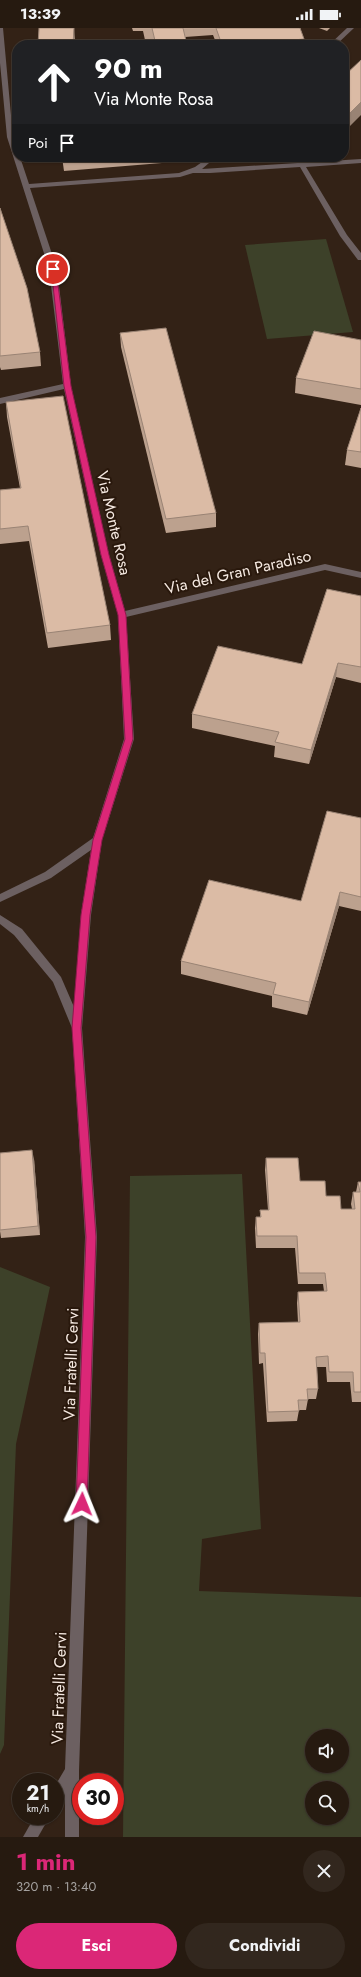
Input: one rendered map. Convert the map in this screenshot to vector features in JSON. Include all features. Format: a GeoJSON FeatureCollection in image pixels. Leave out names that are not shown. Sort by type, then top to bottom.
{"type":"FeatureCollection","features":[{"type":"Feature","properties":{"kind":"street","name":"Via Monte Rosa"},"geometry":{"type":"LineString","coordinates":[[0,28],[10,137],[12,144]]}},
{"type":"Feature","properties":{"kind":"street"},"geometry":{"type":"LineString","coordinates":[[338,40],[351,28]]}},
{"type":"Feature","properties":{"kind":"street"},"geometry":{"type":"LineString","coordinates":[[349,162],[361,161]]}},
{"type":"Feature","properties":{"kind":"street","name":"Via Monte Rosa"},"geometry":{"type":"LineString","coordinates":[[18,162],[53,269],[68,386],[105,555],[122,615],[129,739],[97,840],[86,915],[76,1028]]}},
{"type":"Feature","properties":{"kind":"street"},"geometry":{"type":"LineString","coordinates":[[195,171],[208,162]]}},
{"type":"Feature","properties":{"kind":"street"},"geometry":{"type":"LineString","coordinates":[[25,186],[180,175],[195,171],[346,162]]}},
{"type":"Feature","properties":{"kind":"street"},"geometry":{"type":"LineString","coordinates":[[302,165],[344,236],[361,258]]}},
{"type":"Feature","properties":{"kind":"street"},"geometry":{"type":"LineString","coordinates":[[0,401],[68,386]]}},
{"type":"Feature","properties":{"kind":"street","name":"Via del Gran Paradiso"},"geometry":{"type":"LineString","coordinates":[[122,615],[326,567],[361,575]]}},
{"type":"Feature","properties":{"kind":"street"},"geometry":{"type":"LineString","coordinates":[[0,898],[48,875],[97,840]]}},
{"type":"Feature","properties":{"kind":"street","name":"Via Fratelli Cervi"},"geometry":{"type":"LineString","coordinates":[[0,919],[18,932],[57,980],[76,1028],[91,1237],[72,1772],[72,1837]]}},
{"type":"Feature","properties":{"kind":"street"},"geometry":{"type":"LineString","coordinates":[[64,1784],[72,1772]]}},
{"type":"Feature","properties":{"kind":"street"},"geometry":{"type":"LineString","coordinates":[[30,1837],[38,1825]]}},
{"type":"Feature","properties":{"kind":"green space"},"geometry":{"type":"Polygon","coordinates":[[[326,239],[353,332],[267,339],[245,245],[326,239]]]}},
{"type":"Feature","properties":{"kind":"green space"},"geometry":{"type":"Polygon","coordinates":[[[242,1174],[261,1529],[202,1539],[199,1591],[361,1597],[361,1837],[123,1837],[130,1176],[242,1174]]]}},
{"type":"Feature","properties":{"kind":"green space"},"geometry":{"type":"Polygon","coordinates":[[[0,1267],[50,1287],[16,1444],[4,1745],[0,1754],[0,1267]]]}},
{"type":"Feature","properties":{"kind":"building"},"geometry":{"type":"Polygon","coordinates":[[[39,28],[74,28],[73,40],[38,40],[39,28]]]}},
{"type":"Feature","properties":{"kind":"building"},"geometry":{"type":"Polygon","coordinates":[[[152,28],[183,28],[186,40],[155,40],[152,28]]]}},
{"type":"Feature","properties":{"kind":"building"},"geometry":{"type":"Polygon","coordinates":[[[216,28],[300,28],[304,39],[293,40],[220,40],[216,28]]]}},
{"type":"Feature","properties":{"kind":"building"},"geometry":{"type":"Polygon","coordinates":[[[361,60],[361,102],[349,114],[349,71],[361,60]]]}},
{"type":"Feature","properties":{"kind":"building"},"geometry":{"type":"Polygon","coordinates":[[[0,208],[27,288],[40,352],[0,356],[0,208]]]}},
{"type":"Feature","properties":{"kind":"building"},"geometry":{"type":"Polygon","coordinates":[[[166,328],[216,513],[166,519],[120,333],[166,328]]]}},
{"type":"Feature","properties":{"kind":"building"},"geometry":{"type":"Polygon","coordinates":[[[314,331],[361,340],[361,389],[296,378],[314,331]]]}},
{"type":"Feature","properties":{"kind":"building"},"geometry":{"type":"Polygon","coordinates":[[[63,396],[110,625],[47,633],[28,526],[0,529],[0,490],[21,488],[6,402],[63,396]]]}},
{"type":"Feature","properties":{"kind":"building"},"geometry":{"type":"Polygon","coordinates":[[[361,408],[361,452],[347,450],[361,408]]]}},
{"type":"Feature","properties":{"kind":"building"},"geometry":{"type":"Polygon","coordinates":[[[327,589],[361,596],[361,667],[338,663],[311,750],[275,742],[279,732],[192,714],[218,646],[302,664],[327,589]]]}},
{"type":"Feature","properties":{"kind":"building"},"geometry":{"type":"Polygon","coordinates":[[[327,811],[361,818],[361,897],[340,892],[309,1002],[273,994],[276,983],[181,961],[209,880],[301,901],[327,811]]]}},
{"type":"Feature","properties":{"kind":"building"},"geometry":{"type":"Polygon","coordinates":[[[32,1150],[38,1226],[0,1230],[0,1153],[32,1150]]]}},
{"type":"Feature","properties":{"kind":"building"},"geometry":{"type":"Polygon","coordinates":[[[266,1158],[298,1158],[300,1181],[325,1181],[326,1196],[340,1196],[341,1209],[355,1209],[353,1192],[360,1192],[358,1182],[361,1182],[361,1392],[354,1392],[353,1372],[329,1372],[328,1356],[316,1357],[318,1389],[307,1389],[308,1400],[298,1400],[299,1411],[268,1412],[265,1353],[260,1353],[259,1323],[300,1322],[298,1292],[327,1291],[325,1273],[299,1273],[297,1236],[257,1236],[256,1217],[261,1217],[260,1210],[269,1210],[266,1158]]]}},
{"type":"Feature","properties":{"kind":"route"},"geometry":{"type":"LineString","coordinates":[[53,269],[68,386],[105,555],[122,615],[129,739],[97,840],[86,915],[76,1028],[91,1237],[82,1504]]}}]}
